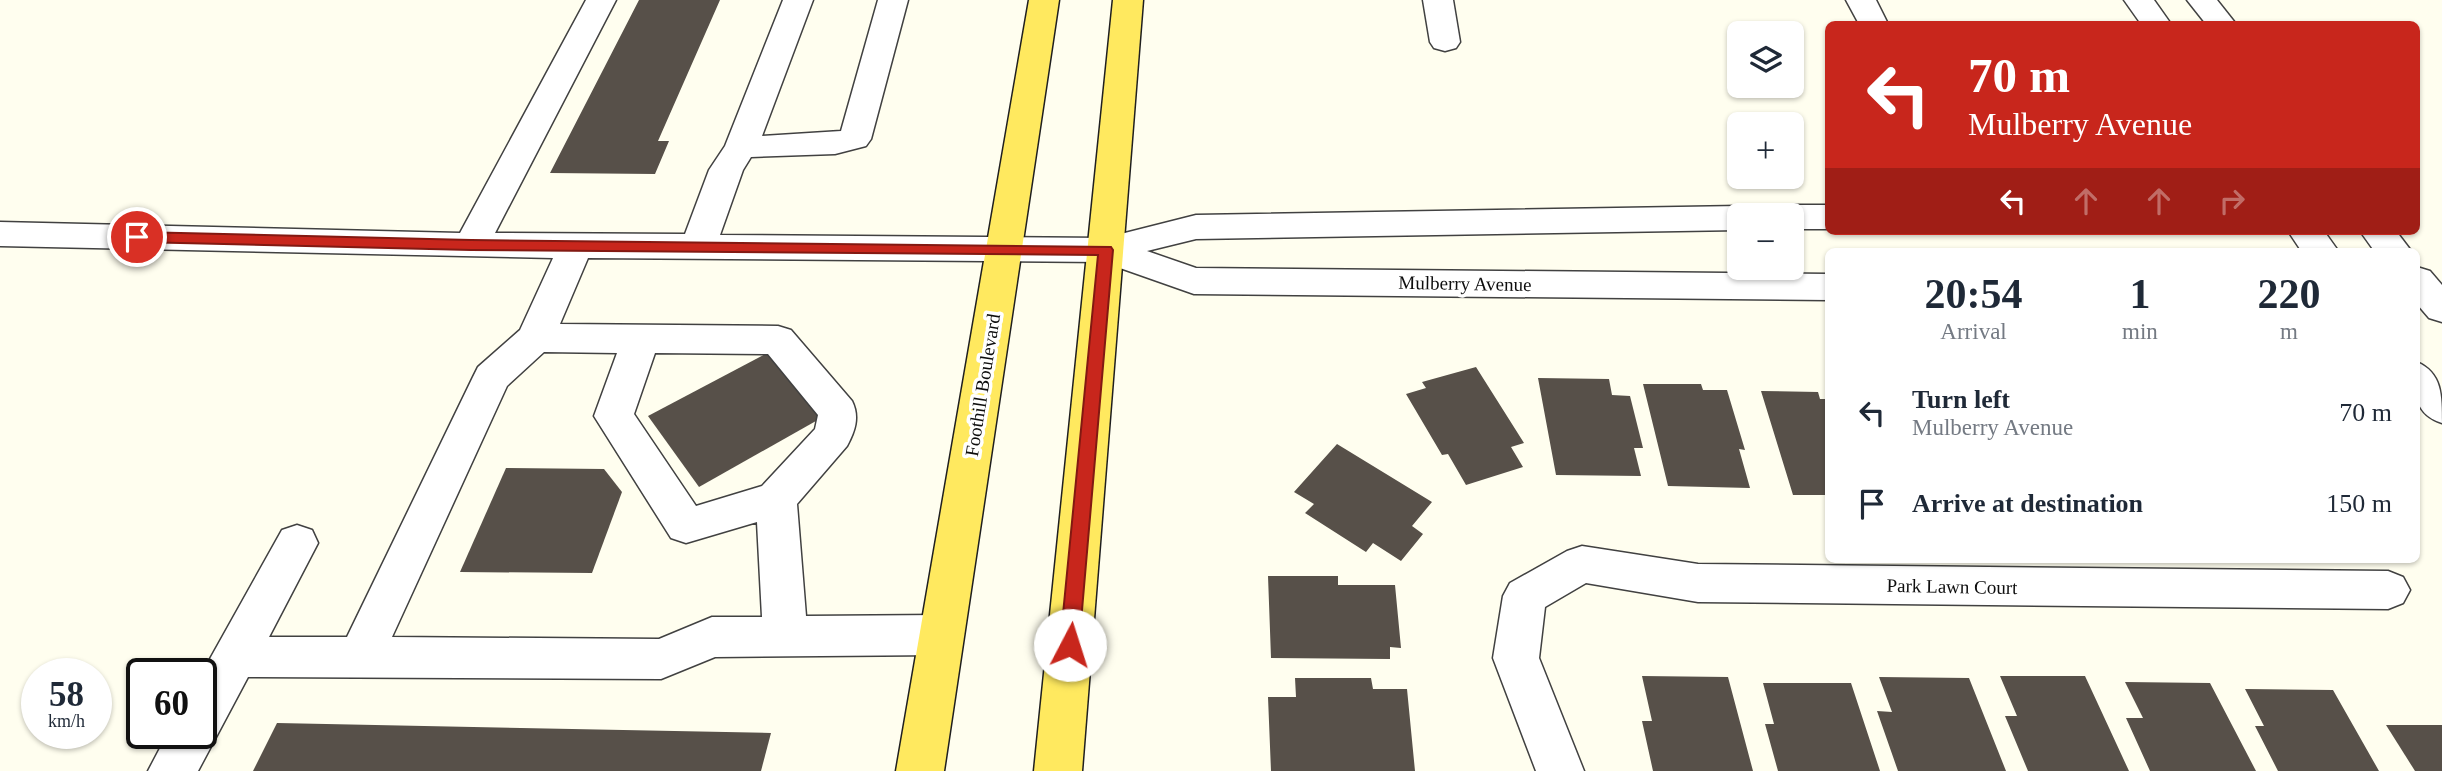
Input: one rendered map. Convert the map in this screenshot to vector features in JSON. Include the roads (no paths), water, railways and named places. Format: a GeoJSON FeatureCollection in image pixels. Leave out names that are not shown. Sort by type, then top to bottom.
{"type":"FeatureCollection","features":[{"type":"Feature","properties":{"kind":"main road","name":"Foothill Boulevard"},"geometry":{"type":"LineString","coordinates":[[920,771],[1044,0]]}},
{"type":"Feature","properties":{"kind":"main road"},"geometry":{"type":"LineString","coordinates":[[1058,771],[1128,0]]}},
{"type":"Feature","properties":{"kind":"street"},"geometry":{"type":"LineString","coordinates":[[471,245],[601,0]]}},
{"type":"Feature","properties":{"kind":"street"},"geometry":{"type":"LineString","coordinates":[[698,248],[726,170],[741,148],[798,0]]}},
{"type":"Feature","properties":{"kind":"street"},"geometry":{"type":"LineString","coordinates":[[741,148],[835,143],[855,139],[893,0]]}},
{"type":"Feature","properties":{"kind":"street"},"geometry":{"type":"LineString","coordinates":[[1438,0],[1445,42]]}},
{"type":"Feature","properties":{"kind":"street"},"geometry":{"type":"LineString","coordinates":[[1861,0],[1872,21]]}},
{"type":"Feature","properties":{"kind":"street"},"geometry":{"type":"LineString","coordinates":[[2139,0],[2154,21]]}},
{"type":"Feature","properties":{"kind":"street"},"geometry":{"type":"LineString","coordinates":[[2202,0],[2219,21]]}},
{"type":"Feature","properties":{"kind":"street"},"geometry":{"type":"LineString","coordinates":[[1804,217],[1825,217]]}},
{"type":"Feature","properties":{"kind":"street","name":"Mulberry Avenue"},"geometry":{"type":"LineString","coordinates":[[0,234],[471,245],[1004,251],[1105,250],[1196,227],[1727,218]]}},
{"type":"Feature","properties":{"kind":"street"},"geometry":{"type":"LineString","coordinates":[[360,658],[492,377],[535,338],[576,246]]}},
{"type":"Feature","properties":{"kind":"street","name":"Mulberry Avenue"},"geometry":{"type":"LineString","coordinates":[[1105,250],[1194,281],[1825,287]]}},
{"type":"Feature","properties":{"kind":"street"},"geometry":{"type":"LineString","coordinates":[[535,338],[641,338],[778,340],[838,412],[833,435],[776,499],[685,526],[614,416],[641,338]]}},
{"type":"Feature","properties":{"kind":"street"},"geometry":{"type":"LineString","coordinates":[[2420,381],[2442,408]]}},
{"type":"Feature","properties":{"kind":"street"},"geometry":{"type":"LineString","coordinates":[[776,499],[785,637]]}},
{"type":"Feature","properties":{"kind":"street"},"geometry":{"type":"LineString","coordinates":[[217,692],[297,543]]}},
{"type":"Feature","properties":{"kind":"street","name":"Park Lawn Court"},"geometry":{"type":"LineString","coordinates":[[1560,771],[1517,659],[1525,596],[1582,564],[1699,583],[2388,590]]}},
{"type":"Feature","properties":{"kind":"street"},"geometry":{"type":"LineString","coordinates":[[237,657],[661,659],[712,637],[942,635]]}},
{"type":"Feature","properties":{"kind":"street"},"geometry":{"type":"LineString","coordinates":[[173,771],[185,749]]}}]}
